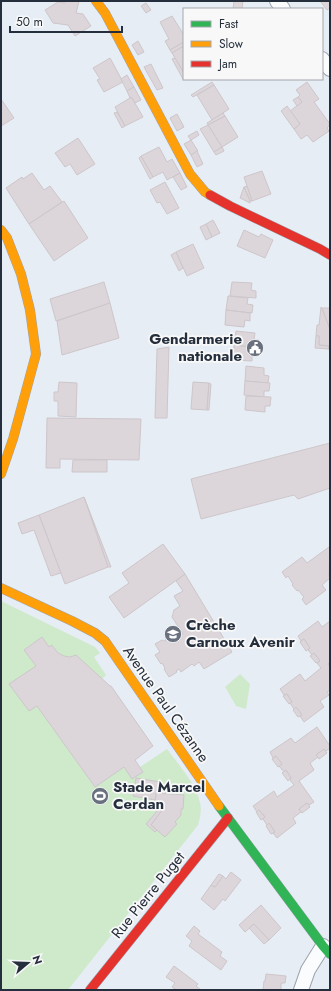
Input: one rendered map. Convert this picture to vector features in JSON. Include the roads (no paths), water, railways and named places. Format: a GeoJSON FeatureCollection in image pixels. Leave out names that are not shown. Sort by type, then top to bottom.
{"type":"FeatureCollection","features":[{"type":"Feature","properties":{"kind":"street"},"geometry":{"type":"LineString","coordinates":[[96,1],[105,13],[190,174],[205,192],[230,206],[330,255]]}},
{"type":"Feature","properties":{"kind":"street"},"geometry":{"type":"LineString","coordinates":[[323,60],[330,69]]}},
{"type":"Feature","properties":{"kind":"street"},"geometry":{"type":"LineString","coordinates":[[1,230],[7,238],[21,274],[30,310],[36,354],[14,440],[1,474]]}},
{"type":"Feature","properties":{"kind":"street","name":"Avenue Paul Cézanne"},"geometry":{"type":"LineString","coordinates":[[1,588],[72,621],[95,633],[105,641],[228,818],[326,950]]}},
{"type":"Feature","properties":{"kind":"street","name":"Rue Pierre Puget"},"geometry":{"type":"LineString","coordinates":[[90,990],[159,902],[228,818]]}},
{"type":"Feature","properties":{"kind":"street"},"geometry":{"type":"LineString","coordinates":[[301,990],[308,970],[326,950]]}},
{"type":"Feature","properties":{"kind":"place","name":"Gendarmerie nationale"},"geometry":{"type":"Point","coordinates":[255,348]}},
{"type":"Feature","properties":{"kind":"place","name":"Crèche Carnoux Avenir"},"geometry":{"type":"Point","coordinates":[173,634]}},
{"type":"Feature","properties":{"kind":"place","name":"Stade Marcel Cerdan"},"geometry":{"type":"Point","coordinates":[100,796]}}]}
